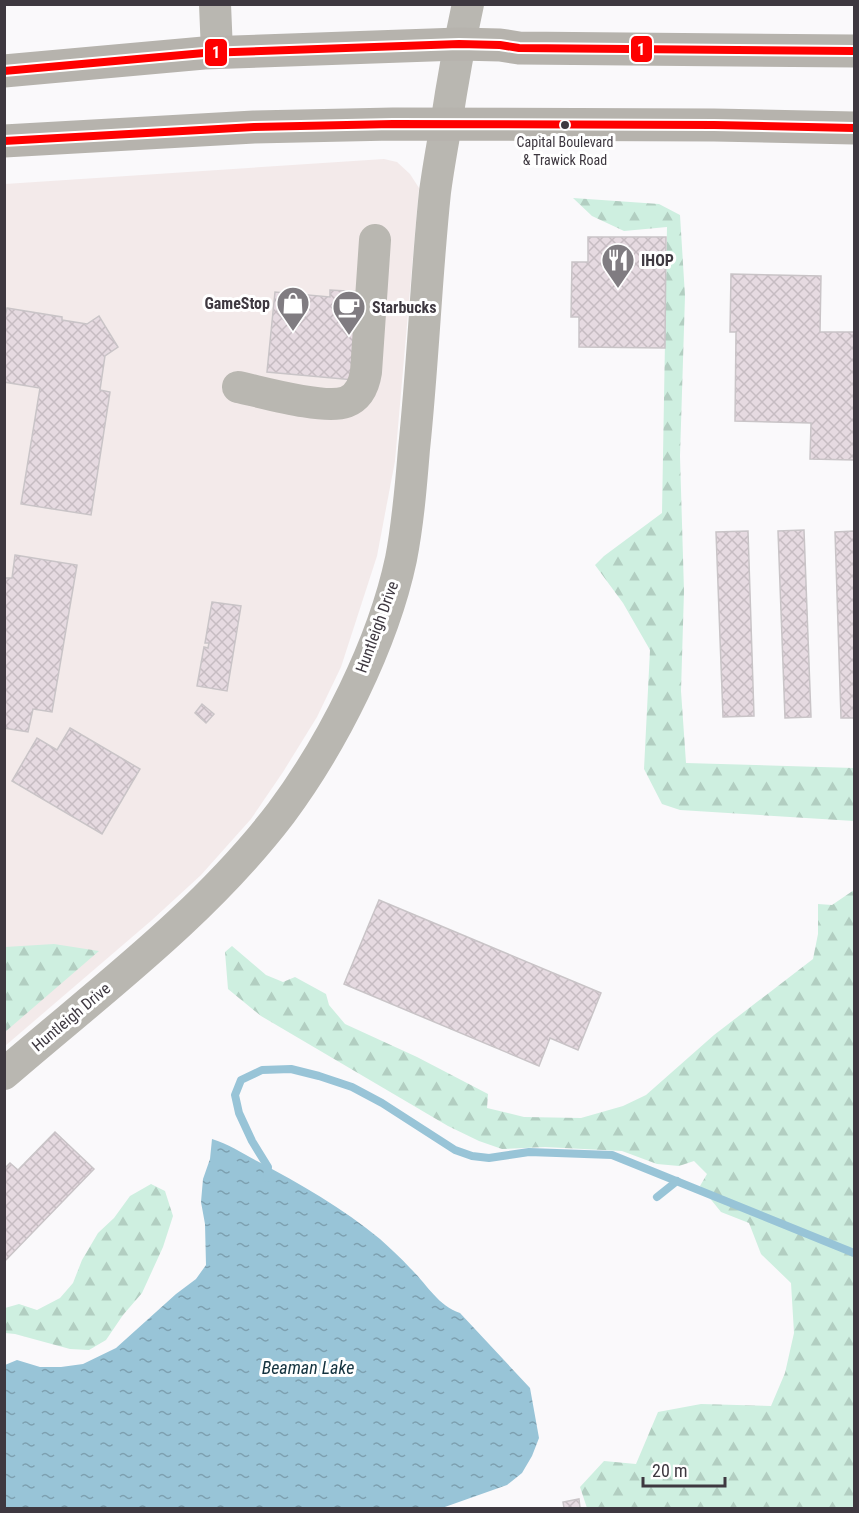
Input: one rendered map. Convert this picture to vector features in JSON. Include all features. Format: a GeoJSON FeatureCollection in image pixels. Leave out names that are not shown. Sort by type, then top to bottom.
{"type":"FeatureCollection","features":[{"type":"Feature","properties":{"kind":"highway"},"geometry":{"type":"LineString","coordinates":[[4,71],[217,52],[459,44],[542,48],[855,51]]}},
{"type":"Feature","properties":{"kind":"highway"},"geometry":{"type":"LineString","coordinates":[[4,141],[254,127],[446,124],[855,128]]}},
{"type":"Feature","properties":{"kind":"street"},"geometry":{"type":"LineString","coordinates":[[215,4],[217,52]]}},
{"type":"Feature","properties":{"kind":"street","name":"Huntleigh Drive"},"geometry":{"type":"LineString","coordinates":[[4,1074],[158,943],[242,861],[282,812],[312,766],[362,672],[385,614],[401,560],[420,397],[435,192],[459,44],[468,4]]}},
{"type":"Feature","properties":{"kind":"street"},"geometry":{"type":"LineString","coordinates":[[238,387],[334,404],[346,402],[356,396],[365,381],[375,240]]}},
{"type":"Feature","properties":{"kind":"shaded area"},"geometry":{"type":"Polygon","coordinates":[[[384,159],[397,162],[410,174],[419,188],[395,461],[377,556],[341,667],[317,717],[251,819],[201,875],[5,1046],[5,184],[384,159]]]}},
{"type":"Feature","properties":{"kind":"green space"},"geometry":{"type":"Polygon","coordinates":[[[573,198],[659,204],[680,215],[685,296],[680,456],[684,591],[681,691],[686,763],[854,768],[854,821],[680,810],[662,804],[644,769],[650,650],[623,603],[595,565],[662,513],[667,227],[624,231],[592,216],[573,198]]]}},
{"type":"Feature","properties":{"kind":"green space"},"geometry":{"type":"Polygon","coordinates":[[[854,890],[854,1508],[587,1508],[580,1487],[604,1461],[636,1464],[658,1412],[701,1404],[771,1406],[785,1373],[794,1333],[791,1283],[761,1254],[749,1223],[721,1212],[700,1186],[707,1174],[694,1161],[679,1166],[657,1164],[622,1151],[545,1147],[502,1149],[479,1141],[448,1126],[261,1016],[228,989],[225,952],[232,946],[266,975],[283,982],[295,977],[326,994],[329,1005],[345,1024],[417,1057],[488,1094],[487,1108],[524,1117],[581,1118],[623,1106],[646,1095],[714,1035],[813,959],[818,934],[818,904],[832,905],[854,890]]]}},
{"type":"Feature","properties":{"kind":"green space"},"geometry":{"type":"Polygon","coordinates":[[[54,944],[99,951],[5,1032],[5,947],[54,944]]]}},
{"type":"Feature","properties":{"kind":"green space"},"geometry":{"type":"Polygon","coordinates":[[[151,1184],[165,1191],[173,1216],[163,1247],[142,1293],[106,1340],[89,1350],[70,1349],[5,1333],[5,1308],[19,1304],[37,1310],[60,1298],[73,1283],[82,1260],[98,1233],[114,1218],[130,1196],[151,1184]]]}},
{"type":"Feature","properties":{"kind":"water","name":"Beaman Lake"},"geometry":{"type":"Polygon","coordinates":[[[212,1139],[224,1143],[305,1187],[366,1228],[399,1257],[439,1300],[460,1313],[530,1388],[539,1438],[522,1473],[507,1485],[442,1508],[5,1508],[5,1365],[17,1360],[40,1367],[83,1364],[116,1348],[196,1279],[206,1265],[205,1224],[201,1202],[203,1179],[210,1159],[212,1139]]]}},
{"type":"Feature","properties":{"kind":"building","name":"IHOP"},"geometry":{"type":"Polygon","coordinates":[[[588,237],[666,237],[665,348],[579,347],[579,317],[571,317],[572,262],[588,262],[588,237]]]}},
{"type":"Feature","properties":{"kind":"building"},"geometry":{"type":"Polygon","coordinates":[[[731,274],[821,276],[820,332],[854,332],[854,460],[810,459],[811,423],[735,421],[736,332],[730,332],[731,274]]]}},
{"type":"Feature","properties":{"kind":"building"},"geometry":{"type":"Polygon","coordinates":[[[330,290],[362,292],[354,380],[267,372],[275,292],[330,297],[330,290]]]}},
{"type":"Feature","properties":{"kind":"building"},"geometry":{"type":"Polygon","coordinates":[[[7,308],[62,317],[62,320],[87,324],[99,316],[118,347],[105,356],[100,390],[110,392],[91,515],[21,504],[40,388],[4,382],[4,322],[7,308]]]}},
{"type":"Feature","properties":{"kind":"building"},"geometry":{"type":"Polygon","coordinates":[[[804,530],[811,717],[785,718],[778,531],[804,530]]]}},
{"type":"Feature","properties":{"kind":"building"},"geometry":{"type":"Polygon","coordinates":[[[748,531],[754,716],[723,717],[716,532],[748,531]]]}},
{"type":"Feature","properties":{"kind":"building"},"geometry":{"type":"Polygon","coordinates":[[[854,531],[854,718],[841,718],[835,532],[854,531]]]}},
{"type":"Feature","properties":{"kind":"building"},"geometry":{"type":"Polygon","coordinates":[[[15,555],[77,565],[52,712],[33,709],[28,732],[4,728],[4,578],[12,578],[15,555]]]}},
{"type":"Feature","properties":{"kind":"building"},"geometry":{"type":"Polygon","coordinates":[[[212,602],[241,606],[227,691],[197,686],[204,647],[208,648],[209,643],[205,643],[212,602]]]}},
{"type":"Feature","properties":{"kind":"building"},"geometry":{"type":"Polygon","coordinates":[[[202,704],[214,714],[206,723],[195,713],[202,704]]]}},
{"type":"Feature","properties":{"kind":"building"},"geometry":{"type":"Polygon","coordinates":[[[70,728],[140,769],[102,834],[12,781],[37,738],[57,750],[70,728]]]}},
{"type":"Feature","properties":{"kind":"building"},"geometry":{"type":"Polygon","coordinates":[[[379,900],[601,993],[578,1050],[550,1038],[539,1066],[344,984],[379,900]]]}},
{"type":"Feature","properties":{"kind":"building"},"geometry":{"type":"Polygon","coordinates":[[[55,1132],[94,1169],[4,1262],[4,1169],[10,1163],[18,1170],[55,1132]]]}},
{"type":"Feature","properties":{"kind":"building"},"geometry":{"type":"Polygon","coordinates":[[[579,1499],[580,1508],[564,1508],[563,1502],[579,1499]]]}},
{"type":"Feature","properties":{"kind":"waterway"},"geometry":{"type":"LineString","coordinates":[[267,1178],[268,1167],[239,1113],[235,1095],[241,1080],[262,1070],[291,1069],[352,1087],[382,1103],[455,1150],[472,1156],[489,1158],[529,1152],[612,1155],[854,1253]]}},
{"type":"Feature","properties":{"kind":"waterway"},"geometry":{"type":"LineString","coordinates":[[657,1197],[677,1181]]}},
{"type":"Feature","properties":{"kind":"transit line","name":"1"},"geometry":{"type":"LineString","coordinates":[[4,71],[204,53],[459,44],[519,48],[854,51]]}},
{"type":"Feature","properties":{"kind":"transit line","name":"1"},"geometry":{"type":"LineString","coordinates":[[4,141],[254,127],[393,124],[854,128]]}},
{"type":"Feature","properties":{"kind":"place","name":"Capital Boulevard & Trawick Road"},"geometry":{"type":"Point","coordinates":[565,125]}},
{"type":"Feature","properties":{"kind":"place","name":"IHOP"},"geometry":{"type":"Point","coordinates":[618,289]}},
{"type":"Feature","properties":{"kind":"place","name":"GameStop"},"geometry":{"type":"Point","coordinates":[293,332]}},
{"type":"Feature","properties":{"kind":"place","name":"Starbucks"},"geometry":{"type":"Point","coordinates":[349,336]}}]}
